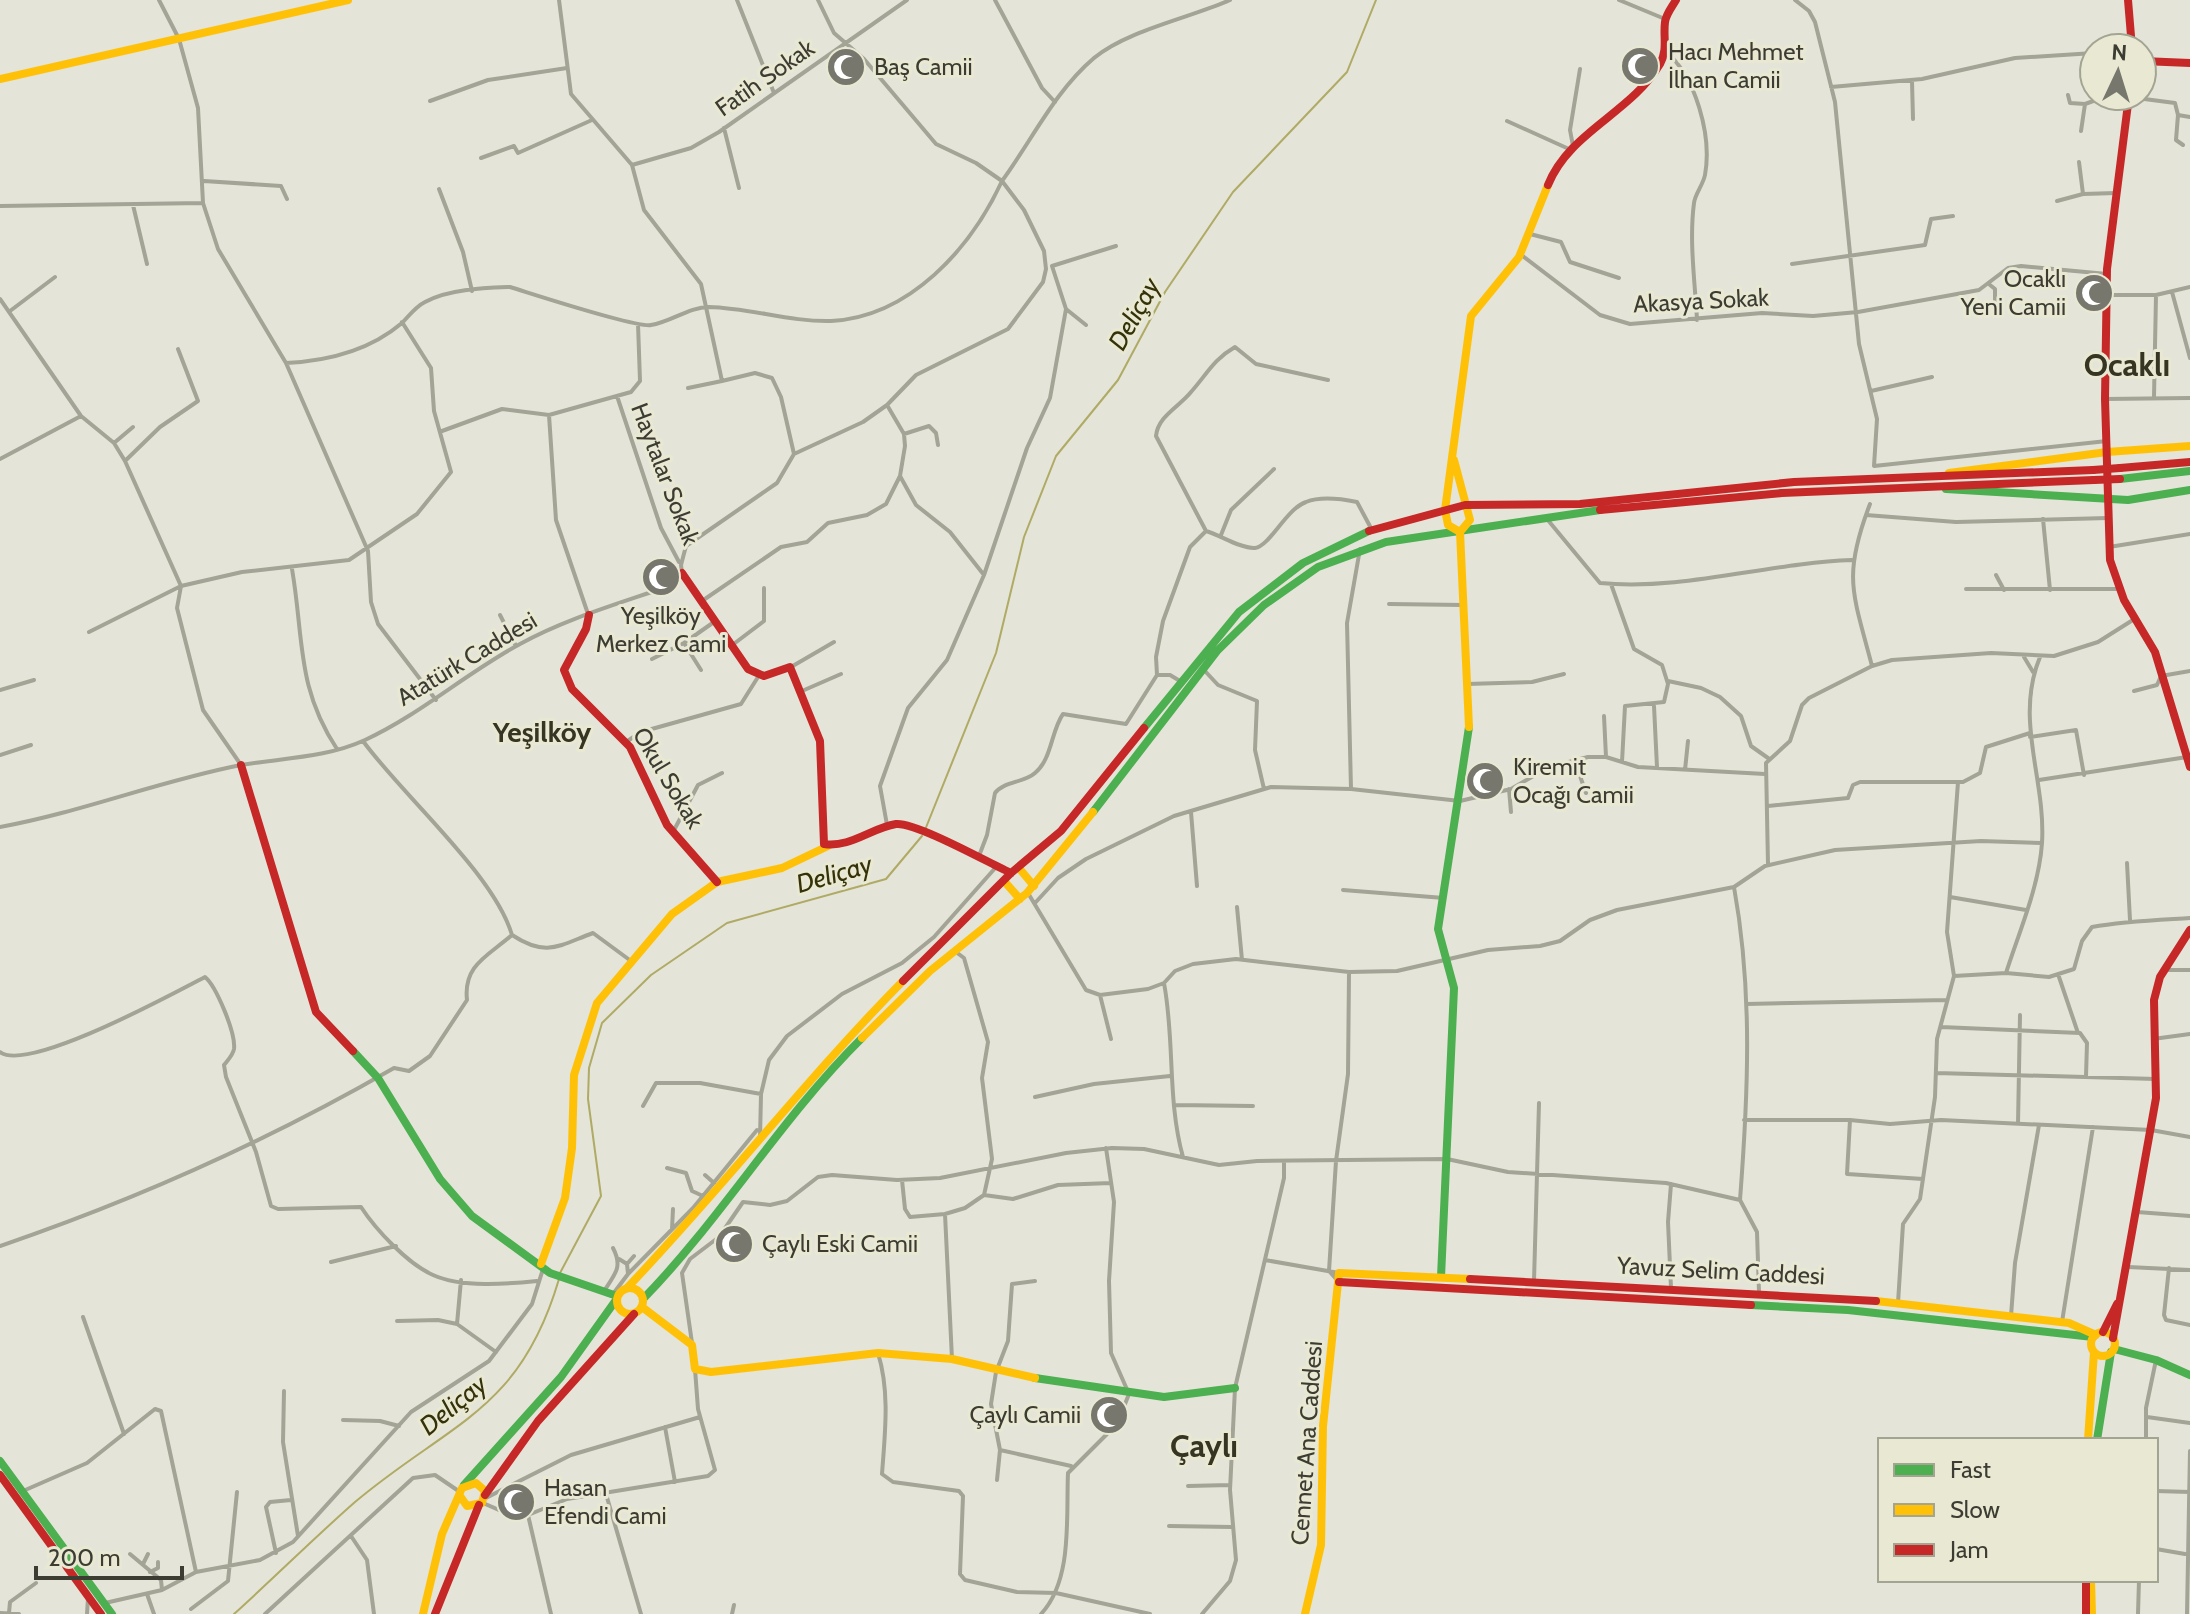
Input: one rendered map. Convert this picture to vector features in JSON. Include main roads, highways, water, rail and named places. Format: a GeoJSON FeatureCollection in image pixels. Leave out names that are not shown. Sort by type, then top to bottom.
{"type":"FeatureCollection","features":[{"type":"Feature","properties":{"kind":"main road"},"geometry":{"type":"LineString","coordinates":[[0,79],[348,0]]}},
{"type":"Feature","properties":{"kind":"main road"},"geometry":{"type":"LineString","coordinates":[[1460,532],[1448,525],[1445,510],[1471,316],[1520,254],[1556,165],[1571,147],[1614,115],[1659,65],[1665,51],[1665,19],[1676,0]]}},
{"type":"Feature","properties":{"kind":"main road"},"geometry":{"type":"LineString","coordinates":[[2128,0],[2131,32]]}},
{"type":"Feature","properties":{"kind":"main road"},"geometry":{"type":"LineString","coordinates":[[2158,62],[2190,63]]}},
{"type":"Feature","properties":{"kind":"main road"},"geometry":{"type":"LineString","coordinates":[[2127,112],[2106,295],[2109,547],[2120,589],[2155,652],[2190,767]]}},
{"type":"Feature","properties":{"kind":"main road"},"geometry":{"type":"LineString","coordinates":[[1912,482],[2107,452],[2190,446]]}},
{"type":"Feature","properties":{"kind":"main road"},"geometry":{"type":"LineString","coordinates":[[1441,1277],[1454,988],[1438,929],[1470,738],[1466,605],[1460,532],[1470,520],[1454,460]]}},
{"type":"Feature","properties":{"kind":"main road"},"geometry":{"type":"LineString","coordinates":[[435,1614],[482,1501],[538,1421],[675,1266],[709,1219],[857,1043],[954,950],[1027,893],[1202,669],[1246,619],[1277,594],[1311,572],[1360,549],[1545,518],[1780,493],[2190,462]]}},
{"type":"Feature","properties":{"kind":"main road"},"geometry":{"type":"LineString","coordinates":[[423,1614],[442,1534],[462,1491],[561,1377],[613,1295],[626,1289],[703,1209],[759,1134],[848,1037],[1015,870],[1061,831],[1239,612],[1303,563],[1372,530],[1465,505],[1580,504],[1794,482],[2094,480],[2190,471]]}},
{"type":"Feature","properties":{"kind":"main road"},"geometry":{"type":"LineString","coordinates":[[1912,482],[2108,500],[2161,497],[2190,490]]}},
{"type":"Feature","properties":{"kind":"main road"},"geometry":{"type":"LineString","coordinates":[[682,569],[714,622],[758,677],[769,678],[790,667],[820,741],[821,834],[828,846]]}},
{"type":"Feature","properties":{"kind":"main road","name":"Okul Sokak"},"geometry":{"type":"LineString","coordinates":[[589,615],[586,629],[564,670],[565,677],[572,689],[626,742],[649,792],[673,832],[717,882]]}},
{"type":"Feature","properties":{"kind":"main road"},"geometry":{"type":"LineString","coordinates":[[241,765],[316,1012],[378,1078],[452,1195],[472,1216],[545,1268],[613,1295],[620,1310],[634,1314]]}},
{"type":"Feature","properties":{"kind":"main road"},"geometry":{"type":"LineString","coordinates":[[545,1268],[569,1176],[574,1075],[585,1035],[597,1003],[672,914],[717,882],[782,868],[828,846],[893,822],[946,841],[997,866],[1015,870],[1027,893]]}},
{"type":"Feature","properties":{"kind":"main road"},"geometry":{"type":"LineString","coordinates":[[1004,881],[1027,893]]}},
{"type":"Feature","properties":{"kind":"main road"},"geometry":{"type":"LineString","coordinates":[[2097,1438],[2151,1130],[2156,1079],[2152,1040],[2154,1000],[2164,970],[2190,930]]}},
{"type":"Feature","properties":{"kind":"main road","name":"Yavuz Selim Caddesi"},"geometry":{"type":"LineString","coordinates":[[1336,1275],[1759,1292],[1898,1303],[2062,1322],[2080,1325],[2098,1335]]}},
{"type":"Feature","properties":{"kind":"main road","name":"Yavuz Selim Caddesi"},"geometry":{"type":"LineString","coordinates":[[1336,1275],[1913,1315],[2098,1335]]}},
{"type":"Feature","properties":{"kind":"main road","name":"Cennet Ana Caddesi"},"geometry":{"type":"LineString","coordinates":[[1305,1614],[1316,1588],[1321,1552],[1324,1420],[1336,1275]]}},
{"type":"Feature","properties":{"kind":"main road"},"geometry":{"type":"LineString","coordinates":[[626,1289],[637,1290],[643,1303],[692,1345],[695,1369],[711,1372],[878,1353],[952,1359],[996,1372],[1129,1394],[1164,1397],[1235,1388]]}},
{"type":"Feature","properties":{"kind":"main road"},"geometry":{"type":"LineString","coordinates":[[1759,1292],[1759,1305]]}},
{"type":"Feature","properties":{"kind":"main road"},"geometry":{"type":"LineString","coordinates":[[2088,1438],[2094,1352],[2098,1335],[2119,1301]]}},
{"type":"Feature","properties":{"kind":"main road"},"geometry":{"type":"LineString","coordinates":[[2098,1335],[2113,1338]]}},
{"type":"Feature","properties":{"kind":"main road"},"geometry":{"type":"LineString","coordinates":[[2094,1352],[2105,1356],[2112,1351],[2156,1360],[2190,1375]]}},
{"type":"Feature","properties":{"kind":"main road"},"geometry":{"type":"LineString","coordinates":[[0,1461],[112,1614]]}},
{"type":"Feature","properties":{"kind":"main road"},"geometry":{"type":"LineString","coordinates":[[0,1475],[101,1614]]}},
{"type":"Feature","properties":{"kind":"main road"},"geometry":{"type":"LineString","coordinates":[[462,1491],[480,1484],[482,1501]]}},
{"type":"Feature","properties":{"kind":"main road"},"geometry":{"type":"LineString","coordinates":[[462,1491],[467,1506],[482,1501]]}},
{"type":"Feature","properties":{"kind":"main road"},"geometry":{"type":"LineString","coordinates":[[2089,1582],[2089,1614]]}},
{"type":"Feature","properties":{"kind":"waterway","name":"Deliçay"},"geometry":{"type":"LineString","coordinates":[[925,830],[996,653],[1024,537],[1056,456],[1118,380],[1165,292],[1233,192],[1347,72],[1376,0]]}},
{"type":"Feature","properties":{"kind":"waterway","name":"Deliçay"},"geometry":{"type":"LineString","coordinates":[[560,1273],[601,1196],[588,1099],[589,1068],[602,1023],[651,975],[727,923],[886,879],[922,836]]}},
{"type":"Feature","properties":{"kind":"waterway","name":"Deliçay"},"geometry":{"type":"LineString","coordinates":[[234,1614],[355,1502],[478,1410],[502,1387],[524,1359],[543,1323],[559,1279]]}},
{"type":"Feature","properties":{"kind":"place","name":"Hacı Mehmet İlhan Camii"},"geometry":{"type":"Point","coordinates":[1640,66]}},
{"type":"Feature","properties":{"kind":"place","name":"Baş Camii"},"geometry":{"type":"Point","coordinates":[846,67]}},
{"type":"Feature","properties":{"kind":"place","name":"Ocaklı Yeni Camii"},"geometry":{"type":"Point","coordinates":[2094,293]}},
{"type":"Feature","properties":{"kind":"place","name":"Yeşilköy Merkez Cami"},"geometry":{"type":"Point","coordinates":[661,577]}},
{"type":"Feature","properties":{"kind":"place","name":"Kiremit Ocağı Camii"},"geometry":{"type":"Point","coordinates":[1485,781]}},
{"type":"Feature","properties":{"kind":"place","name":"Çaylı Eski Camii"},"geometry":{"type":"Point","coordinates":[734,1244]}},
{"type":"Feature","properties":{"kind":"place","name":"Çaylı Camii"},"geometry":{"type":"Point","coordinates":[1109,1415]}},
{"type":"Feature","properties":{"kind":"place","name":"Hasan Efendi Cami"},"geometry":{"type":"Point","coordinates":[516,1502]}},
{"type":"Feature","properties":{"kind":"district","name":"Ocaklı"},"geometry":{"type":"Point","coordinates":[2127,365]}},
{"type":"Feature","properties":{"kind":"district","name":"Yeşilköy"},"geometry":{"type":"Point","coordinates":[542,732]}},
{"type":"Feature","properties":{"kind":"district","name":"Çaylı"},"geometry":{"type":"Point","coordinates":[1204,1446]}}]}
